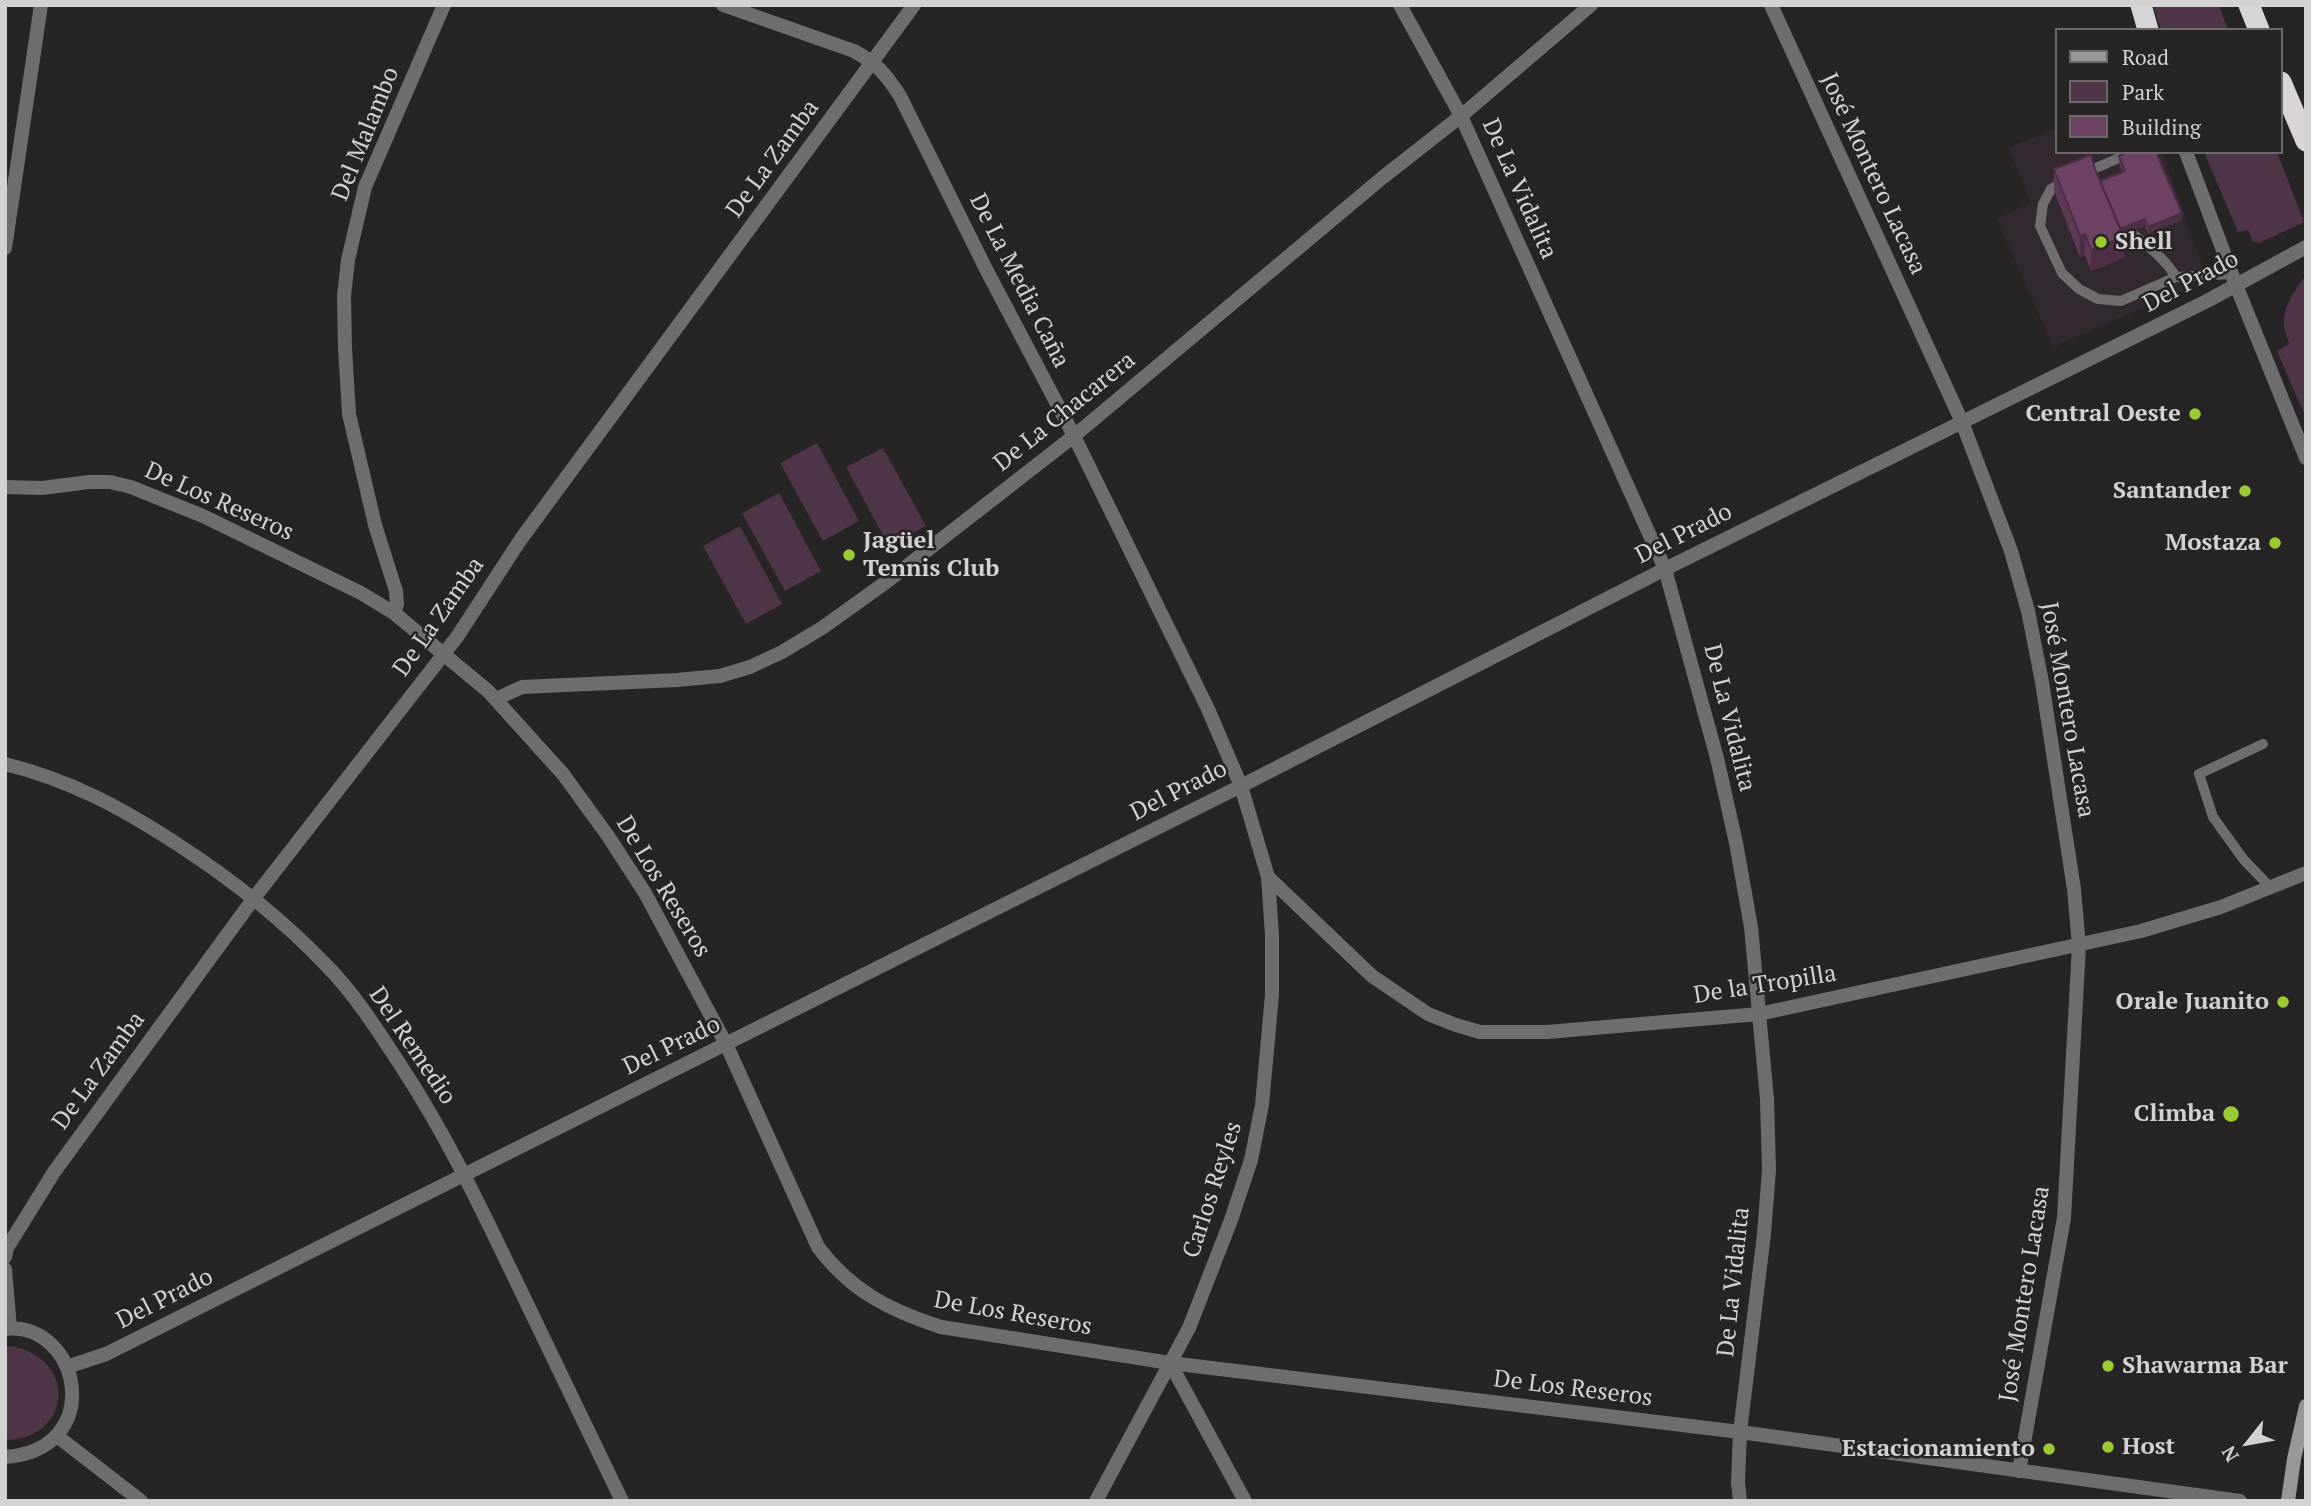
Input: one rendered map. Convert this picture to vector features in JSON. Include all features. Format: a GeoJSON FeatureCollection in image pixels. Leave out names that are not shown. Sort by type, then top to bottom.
{"type":"FeatureCollection","features":[{"type":"Feature","properties":{"kind":"highway"},"geometry":{"type":"LineString","coordinates":[[2141,5],[2147,28]]}},
{"type":"Feature","properties":{"kind":"highway"},"geometry":{"type":"LineString","coordinates":[[2249,5],[2258,28]]}},
{"type":"Feature","properties":{"kind":"highway"},"geometry":{"type":"LineString","coordinates":[[2283,87],[2306,141]]}},
{"type":"Feature","properties":{"kind":"main road"},"geometry":{"type":"LineString","coordinates":[[2288,1501],[2306,1406]]}},
{"type":"Feature","properties":{"kind":"street"},"geometry":{"type":"LineString","coordinates":[[5,248],[41,5]]}},
{"type":"Feature","properties":{"kind":"street","name":"Del Malambo"},"geometry":{"type":"LineString","coordinates":[[394,613],[397,604],[396,591],[375,525],[349,414],[344,296],[348,260],[365,187],[444,5]]}},
{"type":"Feature","properties":{"kind":"street","name":"De La Media Caña"},"geometry":{"type":"LineString","coordinates":[[723,5],[854,51],[873,61],[890,79],[1074,436],[1208,709],[1241,786]]}},
{"type":"Feature","properties":{"kind":"street","name":"De La Zamba"},"geometry":{"type":"LineString","coordinates":[[5,1257],[6,1248],[54,1172],[254,898],[457,637],[521,539],[914,5]]}},
{"type":"Feature","properties":{"kind":"street","name":"De La Vidalita"},"geometry":{"type":"LineString","coordinates":[[1399,5],[1461,116],[1665,569],[1717,758],[1751,926],[1767,1099],[1769,1170],[1740,1432],[1738,1482],[1741,1501]]}},
{"type":"Feature","properties":{"kind":"street","name":"De La Chacarera"},"geometry":{"type":"LineString","coordinates":[[496,699],[522,687],[720,676],[772,657],[822,628],[890,580],[1074,436],[1591,5]]}},
{"type":"Feature","properties":{"kind":"street","name":"José Montero Lacasa"},"geometry":{"type":"LineString","coordinates":[[1771,5],[1962,422],[2011,551],[2028,611],[2042,682],[2070,862],[2079,946],[2064,1218],[2020,1471]]}},
{"type":"Feature","properties":{"kind":"street"},"geometry":{"type":"LineString","coordinates":[[2130,5],[2138,28]]}},
{"type":"Feature","properties":{"kind":"street"},"geometry":{"type":"LineString","coordinates":[[2187,154],[2306,458]]}},
{"type":"Feature","properties":{"kind":"street","name":"Del Prado"},"geometry":{"type":"LineString","coordinates":[[68,1367],[106,1354],[726,1044],[1241,786],[1665,569],[2207,302],[2234,279],[2306,247]]}},
{"type":"Feature","properties":{"kind":"street","name":"De Los Reseros"},"geometry":{"type":"LineString","coordinates":[[5,487],[42,488],[110,482],[131,487],[203,516],[361,593],[394,613],[496,699],[563,774],[608,835],[645,893],[726,1044],[818,1247],[830,1264],[855,1287],[906,1316],[941,1327],[1170,1363],[1740,1432],[2240,1501]]}},
{"type":"Feature","properties":{"kind":"street","name":"Del Remedio"},"geometry":{"type":"LineString","coordinates":[[5,764],[60,781],[110,802],[207,863],[254,898],[327,965],[369,1017],[425,1103],[465,1174],[622,1501]]}},
{"type":"Feature","properties":{"kind":"street","name":"Carlos Reyles"},"geometry":{"type":"LineString","coordinates":[[1096,1501],[1189,1328],[1251,1160],[1262,1105],[1272,995],[1272,935],[1268,877],[1241,786]]}},
{"type":"Feature","properties":{"kind":"street","name":"De la Tropilla"},"geometry":{"type":"LineString","coordinates":[[1268,877],[1372,976],[1428,1014],[1456,1026],[1480,1032],[1547,1032],[1759,1014],[2079,946],[2185,919],[2306,873]]}},
{"type":"Feature","properties":{"kind":"street"},"geometry":{"type":"LineString","coordinates":[[5,1269],[8,1329],[28,1332],[45,1339],[68,1367],[72,1385],[68,1420],[57,1436],[42,1449],[23,1456],[5,1457]]}},
{"type":"Feature","properties":{"kind":"street"},"geometry":{"type":"LineString","coordinates":[[1170,1363],[1245,1501]]}},
{"type":"Feature","properties":{"kind":"street"},"geometry":{"type":"LineString","coordinates":[[57,1436],[141,1501]]}},
{"type":"Feature","properties":{"kind":"lane"},"geometry":{"type":"LineString","coordinates":[[2128,154],[2051,189],[2043,204],[2040,226],[2062,273],[2079,289],[2098,299],[2121,301],[2176,277],[2234,279]]}},
{"type":"Feature","properties":{"kind":"lane"},"geometry":{"type":"LineString","coordinates":[[2102,165],[2108,178]]}},
{"type":"Feature","properties":{"kind":"lane"},"geometry":{"type":"LineString","coordinates":[[2131,232],[2167,263],[2176,277]]}},
{"type":"Feature","properties":{"kind":"lane"},"geometry":{"type":"LineString","coordinates":[[2263,744],[2199,774],[2213,817],[2244,860],[2271,888]]}},
{"type":"Feature","properties":{"kind":"shaded area","name":"Shell"},"geometry":{"type":"Polygon","coordinates":[[[2056,128],[2056,154],[2163,154],[2202,265],[2193,286],[2053,347],[1997,219],[2031,202],[2008,148],[2056,128]]]}},
{"type":"Feature","properties":{"kind":"green space"},"geometry":{"type":"Polygon","coordinates":[[[2153,5],[2219,5],[2227,28],[2160,28],[2153,5]]]}},
{"type":"Feature","properties":{"kind":"green space"},"geometry":{"type":"Polygon","coordinates":[[[2205,154],[2278,154],[2304,222],[2259,243],[2253,242],[2248,230],[2238,232],[2205,154]]]}},
{"type":"Feature","properties":{"kind":"green space"},"geometry":{"type":"Polygon","coordinates":[[[2306,276],[2306,418],[2277,351],[2289,344],[2284,324],[2286,310],[2306,276]]]}},
{"type":"Feature","properties":{"kind":"green space"},"geometry":{"type":"Polygon","coordinates":[[[817,443],[859,521],[823,541],[780,463],[817,443]]]}},
{"type":"Feature","properties":{"kind":"green space"},"geometry":{"type":"Polygon","coordinates":[[[883,448],[926,526],[889,546],[846,467],[883,448]]]}},
{"type":"Feature","properties":{"kind":"green space"},"geometry":{"type":"Polygon","coordinates":[[[779,493],[821,571],[785,591],[742,513],[779,493]]]}},
{"type":"Feature","properties":{"kind":"green space"},"geometry":{"type":"Polygon","coordinates":[[[740,526],[782,604],[746,624],[703,546],[740,526]]]}},
{"type":"Feature","properties":{"kind":"green space"},"geometry":{"type":"Polygon","coordinates":[[[5,1347],[32,1353],[47,1365],[56,1380],[58,1397],[54,1413],[44,1426],[28,1436],[5,1440],[5,1347]]]}},
{"type":"Feature","properties":{"kind":"building"},"geometry":{"type":"Polygon","coordinates":[[[2157,154],[2182,213],[2148,227],[2145,219],[2120,229],[2100,181],[2125,171],[2119,156],[2157,154]]]}},
{"type":"Feature","properties":{"kind":"building"},"geometry":{"type":"Polygon","coordinates":[[[2091,155],[2124,237],[2091,250],[2085,234],[2080,236],[2054,169],[2091,155]]]}},
{"type":"Feature","properties":{"kind":"place","name":"Shell"},"geometry":{"type":"Point","coordinates":[2101,242]}},
{"type":"Feature","properties":{"kind":"place","name":"Central Oeste"},"geometry":{"type":"Point","coordinates":[2195,414]}},
{"type":"Feature","properties":{"kind":"place","name":"Santander"},"geometry":{"type":"Point","coordinates":[2245,491]}},
{"type":"Feature","properties":{"kind":"place","name":"Mostaza"},"geometry":{"type":"Point","coordinates":[2275,543]}},
{"type":"Feature","properties":{"kind":"place","name":"Jagüel Tennis Club"},"geometry":{"type":"Point","coordinates":[849,555]}},
{"type":"Feature","properties":{"kind":"place","name":"Orale Juanito"},"geometry":{"type":"Point","coordinates":[2283,1002]}},
{"type":"Feature","properties":{"kind":"place","name":"Climba"},"geometry":{"type":"Point","coordinates":[2231,1114]}},
{"type":"Feature","properties":{"kind":"place","name":"Shawarma Bar"},"geometry":{"type":"Point","coordinates":[2108,1366]}},
{"type":"Feature","properties":{"kind":"place","name":"Host"},"geometry":{"type":"Point","coordinates":[2108,1447]}},
{"type":"Feature","properties":{"kind":"place","name":"Estacionamiento"},"geometry":{"type":"Point","coordinates":[2049,1449]}}]}
